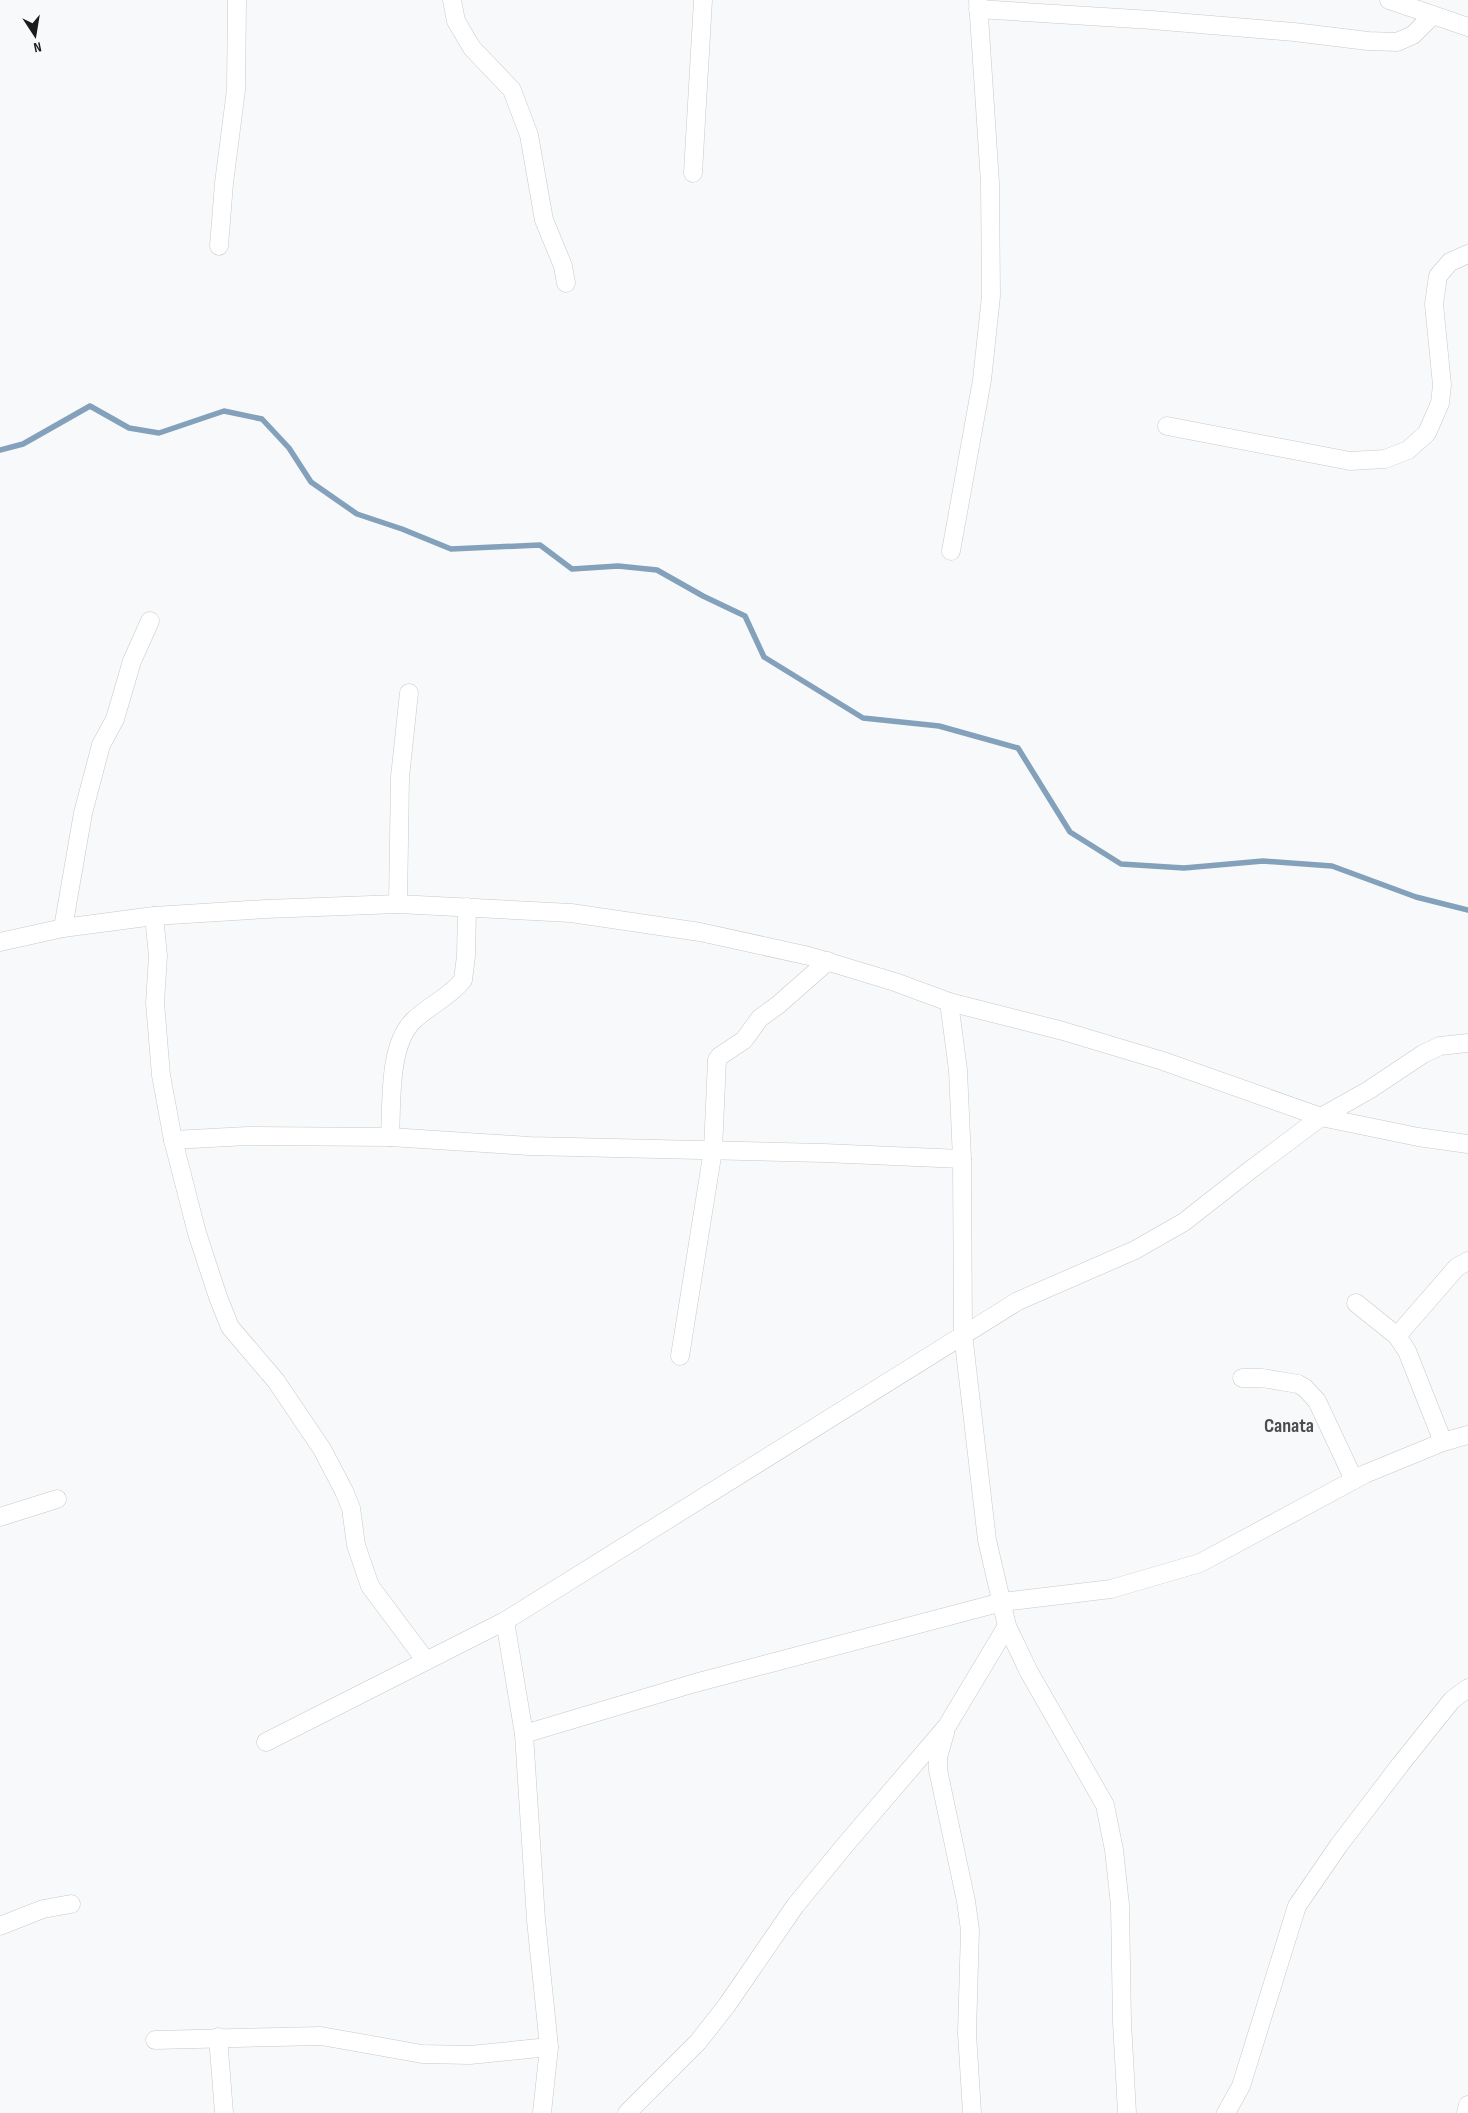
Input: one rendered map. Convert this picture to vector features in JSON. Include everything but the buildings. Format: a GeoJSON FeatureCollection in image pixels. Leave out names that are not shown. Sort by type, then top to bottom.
{"type":"FeatureCollection","features":[{"type":"Feature","properties":{"kind":"street"},"geometry":{"type":"LineString","coordinates":[[219,246],[224,183],[236,90],[237,0]]}},
{"type":"Feature","properties":{"kind":"street"},"geometry":{"type":"LineString","coordinates":[[452,0],[456,20],[472,48],[512,90],[528,135],[544,220],[563,266],[566,283]]}},
{"type":"Feature","properties":{"kind":"street"},"geometry":{"type":"LineString","coordinates":[[693,173],[702,0]]}},
{"type":"Feature","properties":{"kind":"street"},"geometry":{"type":"LineString","coordinates":[[1389,0],[1468,27]]}},
{"type":"Feature","properties":{"kind":"street"},"geometry":{"type":"LineString","coordinates":[[951,551],[982,380],[991,296],[990,182],[978,4],[1294,32],[1368,41],[1397,42],[1413,35],[1433,15]]}},
{"type":"Feature","properties":{"kind":"street"},"geometry":{"type":"LineString","coordinates":[[1167,426],[1350,460],[1385,459],[1408,450],[1427,433],[1440,403],[1442,385],[1434,304],[1438,276],[1450,262],[1468,254]]}},
{"type":"Feature","properties":{"kind":"street"},"geometry":{"type":"LineString","coordinates":[[63,928],[83,813],[100,745],[115,719],[132,661],[150,621]]}},
{"type":"Feature","properties":{"kind":"street"},"geometry":{"type":"LineString","coordinates":[[398,904],[400,777],[409,693]]}},
{"type":"Feature","properties":{"kind":"street"},"geometry":{"type":"LineString","coordinates":[[0,942],[63,928],[154,916],[398,904],[580,914],[700,932],[809,956],[894,982],[949,1002],[1063,1031],[1163,1061],[1321,1117],[1418,1137],[1468,1144]]}},
{"type":"Feature","properties":{"kind":"street"},"geometry":{"type":"LineString","coordinates":[[390,1136],[395,1064],[399,1041],[412,1022],[463,980],[466,956],[467,908]]}},
{"type":"Feature","properties":{"kind":"street"},"geometry":{"type":"LineString","coordinates":[[154,916],[158,956],[155,982],[161,1075],[173,1140],[197,1233],[218,1297],[230,1327],[276,1381],[322,1449],[351,1508],[356,1545],[370,1586],[426,1661]]}},
{"type":"Feature","properties":{"kind":"street"},"geometry":{"type":"LineString","coordinates":[[680,1356],[713,1150],[718,1060],[720,1056],[742,1042],[760,1018],[828,962]]}},
{"type":"Feature","properties":{"kind":"street"},"geometry":{"type":"LineString","coordinates":[[949,1002],[958,1070],[962,1159],[963,1334],[987,1540],[1007,1626],[1029,1672],[1105,1805],[1114,1850],[1120,1905],[1122,2022],[1127,2113]]}},
{"type":"Feature","properties":{"kind":"street"},"geometry":{"type":"LineString","coordinates":[[266,1742],[505,1620],[1018,1301],[1135,1250],[1184,1222],[1249,1170],[1321,1117],[1369,1090],[1423,1054],[1440,1046],[1468,1043]]}},
{"type":"Feature","properties":{"kind":"street"},"geometry":{"type":"LineString","coordinates":[[173,1140],[247,1136],[390,1136],[529,1146],[713,1150],[962,1159]]}},
{"type":"Feature","properties":{"kind":"street"},"geometry":{"type":"LineString","coordinates":[[1397,1336],[1458,1267],[1468,1261]]}},
{"type":"Feature","properties":{"kind":"street"},"geometry":{"type":"LineString","coordinates":[[1356,1304],[1397,1336],[1407,1351],[1443,1442]]}},
{"type":"Feature","properties":{"kind":"street"},"geometry":{"type":"LineString","coordinates":[[1242,1378],[1262,1378],[1298,1384],[1305,1388],[1317,1401],[1354,1480]]}},
{"type":"Feature","properties":{"kind":"street"},"geometry":{"type":"LineString","coordinates":[[524,1734],[695,1683],[1002,1602],[1111,1589],[1200,1562],[1354,1480],[1443,1442],[1468,1435]]}},
{"type":"Feature","properties":{"kind":"street"},"geometry":{"type":"LineString","coordinates":[[0,1517],[57,1499]]}},
{"type":"Feature","properties":{"kind":"street"},"geometry":{"type":"LineString","coordinates":[[505,1620],[524,1734],[536,1920],[549,2047],[542,2113]]}},
{"type":"Feature","properties":{"kind":"street"},"geometry":{"type":"LineString","coordinates":[[627,2113],[698,2042],[727,2005],[796,1906],[846,1844],[947,1726],[1007,1626]]}},
{"type":"Feature","properties":{"kind":"street"},"geometry":{"type":"LineString","coordinates":[[1226,2113],[1241,2086],[1297,1906],[1339,1845],[1400,1764],[1452,1700],[1468,1688]]}},
{"type":"Feature","properties":{"kind":"street"},"geometry":{"type":"LineString","coordinates":[[947,1726],[938,1757],[938,1770],[966,1901],[970,1930],[967,2033],[972,2113]]}},
{"type":"Feature","properties":{"kind":"street"},"geometry":{"type":"LineString","coordinates":[[0,1926],[43,1909],[71,1904]]}},
{"type":"Feature","properties":{"kind":"street"},"geometry":{"type":"LineString","coordinates":[[155,2040],[321,2036],[422,2054],[470,2054],[549,2047]]}},
{"type":"Feature","properties":{"kind":"street"},"geometry":{"type":"LineString","coordinates":[[218,2038],[224,2113]]}},
{"type":"Feature","properties":{"kind":"street"},"geometry":{"type":"LineString","coordinates":[[1466,2113],[1468,2105]]}},
{"type":"Feature","properties":{"kind":"waterway"},"geometry":{"type":"LineString","coordinates":[[0,450],[23,444],[90,406],[129,428],[159,433],[224,411],[262,419],[289,448],[311,482],[357,514],[402,529],[451,549],[540,545],[572,569],[618,566],[657,570],[703,596],[745,616],[764,657],[863,718],[939,726],[1018,748],[1070,832],[1121,864],[1184,868],[1263,861],[1332,866],[1416,897],[1468,910]]}},
{"type":"Feature","properties":{"kind":"district","name":"Canata"},"geometry":{"type":"Point","coordinates":[1289,1426]}}]}
